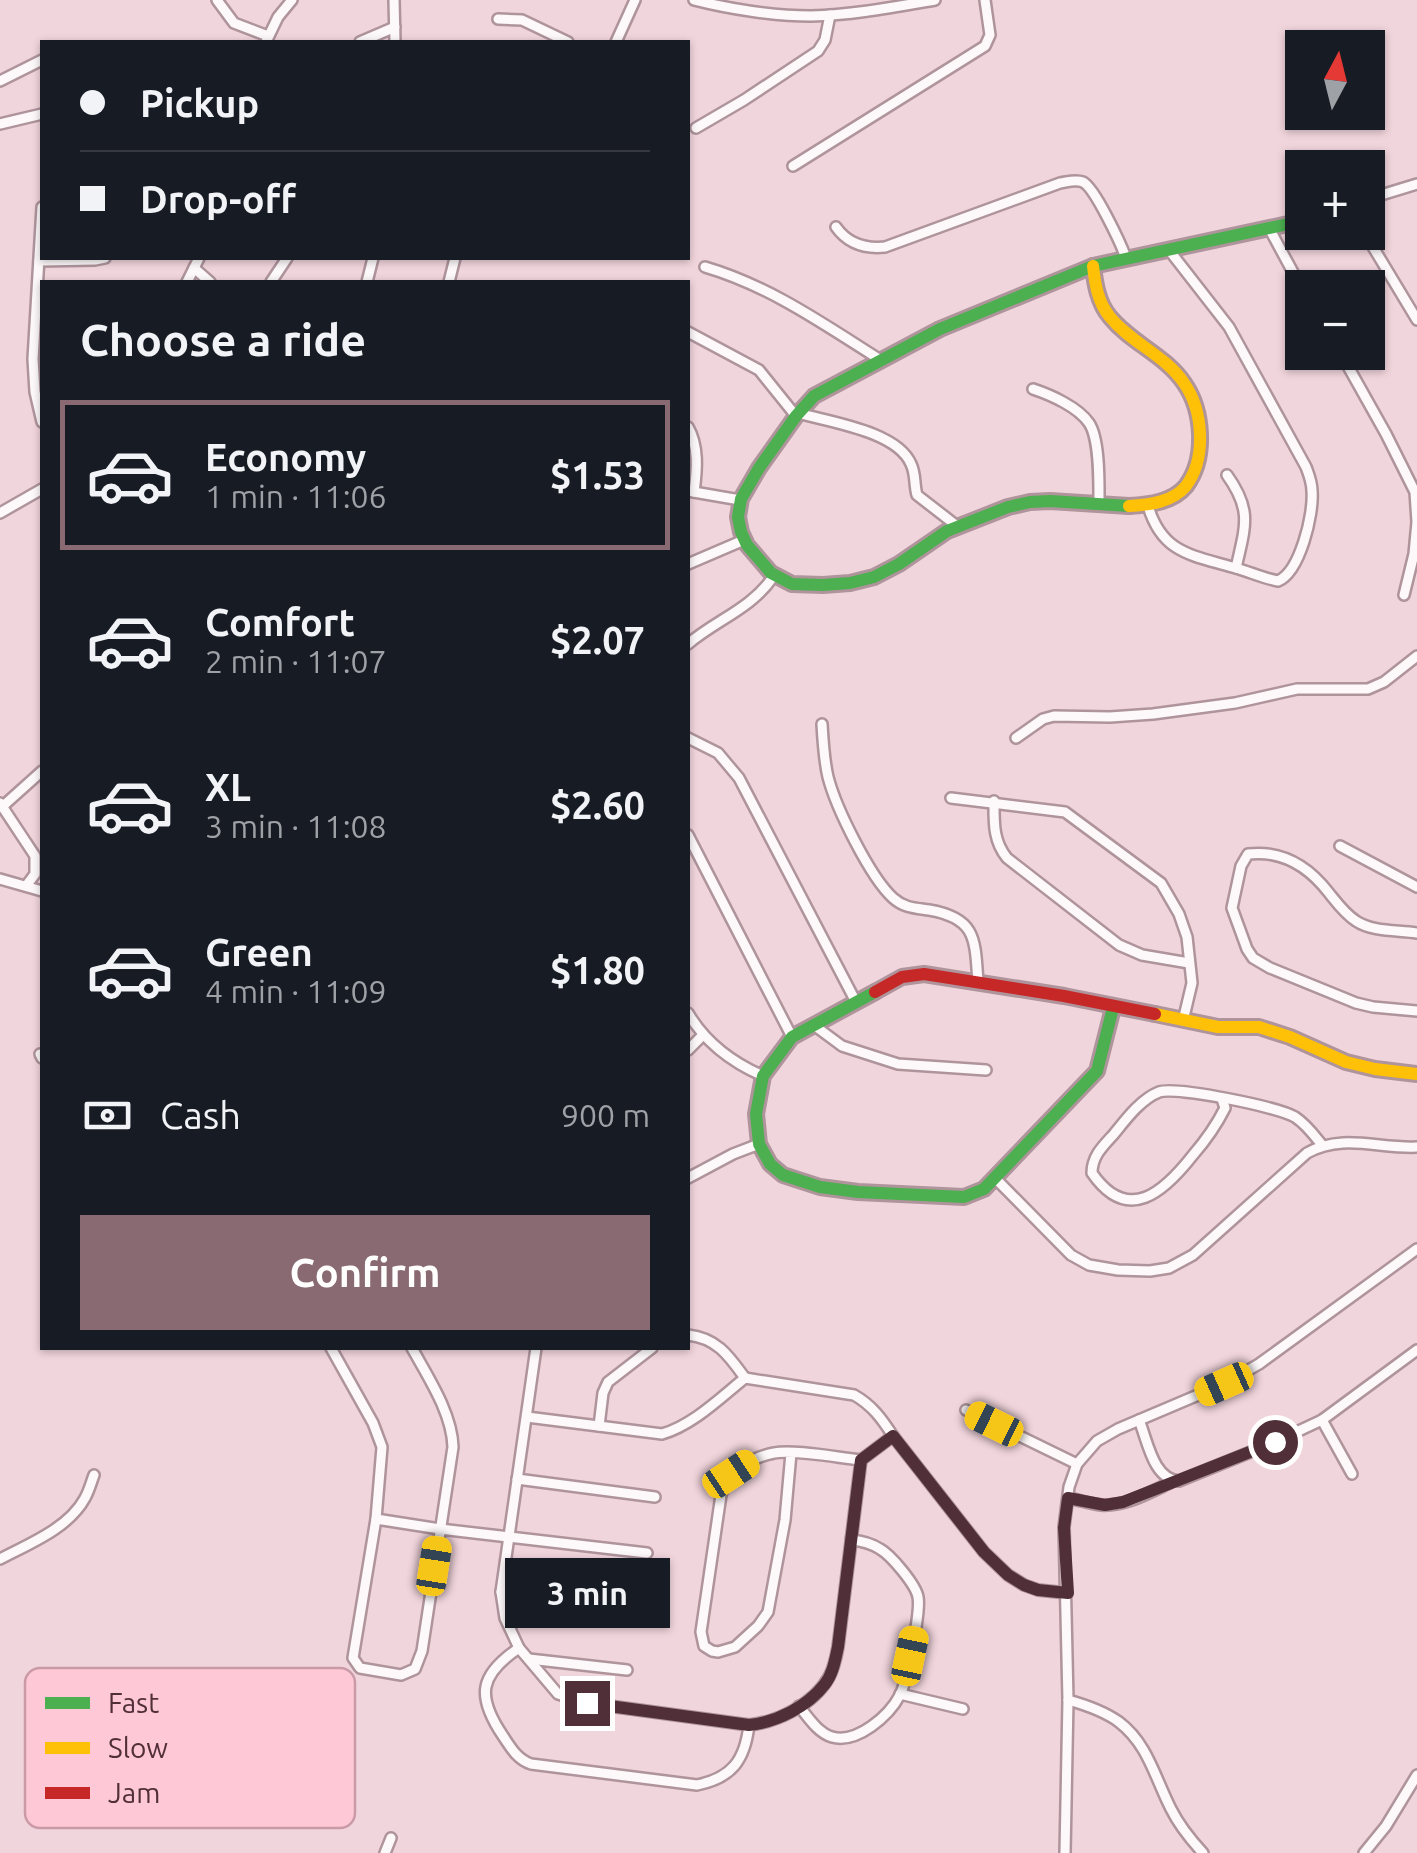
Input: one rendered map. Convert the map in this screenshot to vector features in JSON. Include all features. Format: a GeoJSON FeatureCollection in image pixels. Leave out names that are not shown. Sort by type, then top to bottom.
{"type":"FeatureCollection","features":[{"type":"Feature","properties":{"kind":"street"},"geometry":{"type":"LineString","coordinates":[[217,0],[234,23],[267,39],[292,0]]}},
{"type":"Feature","properties":{"kind":"street"},"geometry":{"type":"LineString","coordinates":[[394,0],[395,40]]}},
{"type":"Feature","properties":{"kind":"street"},"geometry":{"type":"LineString","coordinates":[[617,40],[635,0]]}},
{"type":"Feature","properties":{"kind":"street"},"geometry":{"type":"LineString","coordinates":[[694,0],[794,15],[830,15],[935,0]]}},
{"type":"Feature","properties":{"kind":"street"},"geometry":{"type":"LineString","coordinates":[[794,166],[986,46],[990,35],[984,0]]}},
{"type":"Feature","properties":{"kind":"street"},"geometry":{"type":"LineString","coordinates":[[696,128],[810,58],[824,44],[830,15]]}},
{"type":"Feature","properties":{"kind":"street"},"geometry":{"type":"LineString","coordinates":[[498,20],[522,20],[564,40]]}},
{"type":"Feature","properties":{"kind":"street"},"geometry":{"type":"LineString","coordinates":[[365,40],[395,27]]}},
{"type":"Feature","properties":{"kind":"street"},"geometry":{"type":"LineString","coordinates":[[0,81],[40,61]]}},
{"type":"Feature","properties":{"kind":"street"},"geometry":{"type":"LineString","coordinates":[[0,124],[40,114]]}},
{"type":"Feature","properties":{"kind":"street"},"geometry":{"type":"LineString","coordinates":[[836,228],[856,244],[885,247],[1076,180],[1089,186],[1126,258]]}},
{"type":"Feature","properties":{"kind":"street"},"geometry":{"type":"LineString","coordinates":[[1385,194],[1417,184]]}},
{"type":"Feature","properties":{"kind":"street"},"geometry":{"type":"LineString","coordinates":[[1092,266],[1109,316],[1167,362],[1189,388],[1198,410],[1199,442],[1187,485],[1168,500],[1148,506],[1029,502],[957,526],[869,579],[804,586],[773,577],[744,540],[738,518],[740,500],[814,396],[940,328],[1092,266],[1285,225]]}},
{"type":"Feature","properties":{"kind":"street"},"geometry":{"type":"LineString","coordinates":[[1269,228],[1292,270]]}},
{"type":"Feature","properties":{"kind":"street"},"geometry":{"type":"LineString","coordinates":[[40,243],[34,376],[40,415]]}},
{"type":"Feature","properties":{"kind":"street"},"geometry":{"type":"LineString","coordinates":[[1148,506],[1158,532],[1171,545],[1190,555],[1278,581],[1287,577],[1294,566],[1312,508],[1306,466],[1230,327],[1169,250]]}},
{"type":"Feature","properties":{"kind":"street"},"geometry":{"type":"LineString","coordinates":[[1375,250],[1417,320]]}},
{"type":"Feature","properties":{"kind":"street"},"geometry":{"type":"LineString","coordinates":[[39,261],[94,260]]}},
{"type":"Feature","properties":{"kind":"street"},"geometry":{"type":"LineString","coordinates":[[705,267],[764,290],[882,361]]}},
{"type":"Feature","properties":{"kind":"street"},"geometry":{"type":"LineString","coordinates":[[690,333],[759,370],[797,415],[889,441],[910,460],[917,495],[957,526]]}},
{"type":"Feature","properties":{"kind":"street"},"geometry":{"type":"LineString","coordinates":[[1350,370],[1415,489],[1414,554],[1404,595]]}},
{"type":"Feature","properties":{"kind":"street"},"geometry":{"type":"LineString","coordinates":[[1033,389],[1068,406],[1089,423],[1094,438],[1099,504]]}},
{"type":"Feature","properties":{"kind":"street"},"geometry":{"type":"LineString","coordinates":[[690,430],[696,456],[691,491],[740,500]]}},
{"type":"Feature","properties":{"kind":"street"},"geometry":{"type":"LineString","coordinates":[[1227,476],[1241,496],[1245,511],[1236,568]]}},
{"type":"Feature","properties":{"kind":"street"},"geometry":{"type":"LineString","coordinates":[[0,513],[40,490]]}},
{"type":"Feature","properties":{"kind":"street"},"geometry":{"type":"LineString","coordinates":[[690,563],[744,540]]}},
{"type":"Feature","properties":{"kind":"street"},"geometry":{"type":"LineString","coordinates":[[690,642],[747,606],[773,577]]}},
{"type":"Feature","properties":{"kind":"street"},"geometry":{"type":"LineString","coordinates":[[1016,738],[1042,719],[1054,716],[1153,714],[1308,688],[1368,689],[1384,682],[1417,656]]}},
{"type":"Feature","properties":{"kind":"street"},"geometry":{"type":"LineString","coordinates":[[822,724],[829,782],[871,871],[903,906],[960,920],[973,943],[978,983]]}},
{"type":"Feature","properties":{"kind":"street"},"geometry":{"type":"LineString","coordinates":[[690,739],[718,753],[739,778],[856,1002]]}},
{"type":"Feature","properties":{"kind":"street"},"geometry":{"type":"LineString","coordinates":[[26,886],[35,874],[37,860],[2,804],[40,773]]}},
{"type":"Feature","properties":{"kind":"street"},"geometry":{"type":"LineString","coordinates":[[951,798],[1066,812],[1166,890],[1187,936],[1191,994],[1183,1021]]}},
{"type":"Feature","properties":{"kind":"street"},"geometry":{"type":"LineString","coordinates":[[994,801],[996,836],[1007,858],[1119,945],[1142,955],[1189,963]]}},
{"type":"Feature","properties":{"kind":"street"},"geometry":{"type":"LineString","coordinates":[[690,839],[792,1037]]}},
{"type":"Feature","properties":{"kind":"street"},"geometry":{"type":"LineString","coordinates":[[1340,846],[1417,887]]}},
{"type":"Feature","properties":{"kind":"street"},"geometry":{"type":"LineString","coordinates":[[1417,932],[1360,925],[1315,876],[1290,859],[1248,854],[1241,866],[1232,913],[1254,958],[1356,1003],[1417,1011]]}},
{"type":"Feature","properties":{"kind":"street"},"geometry":{"type":"LineString","coordinates":[[0,879],[40,890]]}},
{"type":"Feature","properties":{"kind":"street"},"geometry":{"type":"LineString","coordinates":[[1113,1008],[1097,1071],[975,1194],[964,1197],[820,1188],[783,1175],[770,1164],[760,1144],[756,1114],[762,1076],[792,1037],[910,975],[934,975],[1064,996],[1218,1027],[1259,1027],[1346,1062],[1417,1074]]}},
{"type":"Feature","properties":{"kind":"street"},"geometry":{"type":"LineString","coordinates":[[690,1016],[703,1036],[736,1063],[762,1076]]}},
{"type":"Feature","properties":{"kind":"street"},"geometry":{"type":"LineString","coordinates":[[814,1026],[842,1046],[898,1064],[986,1070]]}},
{"type":"Feature","properties":{"kind":"street"},"geometry":{"type":"LineString","coordinates":[[690,1048],[703,1036]]}},
{"type":"Feature","properties":{"kind":"street"},"geometry":{"type":"LineString","coordinates":[[1222,1100],[1225,1108],[1214,1130],[1176,1177],[1155,1194],[1135,1200],[1118,1198],[1103,1188],[1092,1173],[1098,1153],[1131,1114],[1155,1094],[1172,1090],[1281,1110],[1300,1120],[1322,1145]]}},
{"type":"Feature","properties":{"kind":"street"},"geometry":{"type":"LineString","coordinates":[[995,1178],[1071,1255],[1090,1265],[1150,1271],[1169,1268],[1193,1254],[1307,1153],[1322,1145],[1352,1142],[1417,1147]]}},
{"type":"Feature","properties":{"kind":"street"},"geometry":{"type":"LineString","coordinates":[[690,1177],[760,1144]]}},
{"type":"Feature","properties":{"kind":"street"},"geometry":{"type":"LineString","coordinates":[[1065,1853],[1068,1593],[1064,1528],[1077,1464],[1097,1441],[1118,1429],[1224,1384],[1260,1364],[1417,1249]]}},
{"type":"Feature","properties":{"kind":"street"},"geometry":{"type":"LineString","coordinates":[[690,1335],[722,1348],[745,1378],[854,1394],[866,1402],[984,1552],[1008,1575],[1038,1590],[1068,1593]]}},
{"type":"Feature","properties":{"kind":"street"},"geometry":{"type":"LineString","coordinates":[[332,1350],[382,1447],[376,1519],[353,1658],[360,1668],[401,1675],[415,1669],[419,1662],[450,1473],[452,1434],[413,1350]]}},
{"type":"Feature","properties":{"kind":"street"},"geometry":{"type":"LineString","coordinates":[[536,1350],[501,1592],[505,1618],[519,1648],[550,1687],[566,1698],[749,1725],[771,1721],[799,1706],[826,1682],[834,1667],[861,1460]]}},
{"type":"Feature","properties":{"kind":"street"},"geometry":{"type":"LineString","coordinates":[[599,1426],[602,1393],[608,1382],[649,1350]]}},
{"type":"Feature","properties":{"kind":"street"},"geometry":{"type":"LineString","coordinates":[[1068,1498],[1113,1504],[1275,1442],[1322,1420],[1417,1350]]}},
{"type":"Feature","properties":{"kind":"street"},"geometry":{"type":"LineString","coordinates":[[528,1417],[667,1433],[745,1378]]}},
{"type":"Feature","properties":{"kind":"street"},"geometry":{"type":"LineString","coordinates":[[966,1410],[1077,1464]]}},
{"type":"Feature","properties":{"kind":"street"},"geometry":{"type":"LineString","coordinates":[[1140,1420],[1160,1473],[1174,1481]]}},
{"type":"Feature","properties":{"kind":"street"},"geometry":{"type":"LineString","coordinates":[[1322,1420],[1352,1474]]}},
{"type":"Feature","properties":{"kind":"street"},"geometry":{"type":"LineString","coordinates":[[791,1453],[786,1520],[768,1612],[735,1648],[712,1651],[704,1646],[701,1632],[726,1480],[749,1463],[775,1452],[791,1453],[861,1460],[893,1436]]}},
{"type":"Feature","properties":{"kind":"street"},"geometry":{"type":"LineString","coordinates":[[0,1558],[70,1517],[85,1498],[94,1475]]}},
{"type":"Feature","properties":{"kind":"street"},"geometry":{"type":"LineString","coordinates":[[517,1479],[655,1497]]}},
{"type":"Feature","properties":{"kind":"street"},"geometry":{"type":"LineString","coordinates":[[376,1519],[647,1553]]}},
{"type":"Feature","properties":{"kind":"street"},"geometry":{"type":"LineString","coordinates":[[799,1706],[823,1734],[850,1737],[878,1720],[900,1694],[919,1598],[888,1554],[868,1542],[851,1540]]}},
{"type":"Feature","properties":{"kind":"street"},"geometry":{"type":"LineString","coordinates":[[501,1592],[638,1610]]}},
{"type":"Feature","properties":{"kind":"street"},"geometry":{"type":"LineString","coordinates":[[519,1648],[494,1668],[488,1678],[486,1705],[512,1750],[531,1764],[697,1785],[716,1780],[737,1763],[744,1754],[749,1725]]}},
{"type":"Feature","properties":{"kind":"street"},"geometry":{"type":"LineString","coordinates":[[529,1659],[627,1670]]}},
{"type":"Feature","properties":{"kind":"street"},"geometry":{"type":"LineString","coordinates":[[900,1694],[963,1709]]}},
{"type":"Feature","properties":{"kind":"street"},"geometry":{"type":"LineString","coordinates":[[1068,1700],[1102,1712],[1134,1736],[1153,1765],[1170,1808],[1203,1853]]}},
{"type":"Feature","properties":{"kind":"street"},"geometry":{"type":"LineString","coordinates":[[1364,1853],[1386,1826],[1417,1775]]}},
{"type":"Feature","properties":{"kind":"street"},"geometry":{"type":"LineString","coordinates":[[385,1853],[391,1838]]}},
{"type":"Feature","properties":{"kind":"traffic: fast"},"geometry":{"type":"LineString","coordinates":[[1129,506],[1050,501],[1008,507],[947,531],[874,577],[823,585],[792,584],[771,573],[747,545],[738,517],[741,499],[759,468],[814,396],[940,329],[1093,266],[1285,225]]}},
{"type":"Feature","properties":{"kind":"traffic: fast"},"geometry":{"type":"LineString","coordinates":[[875,992],[792,1037],[763,1076],[756,1114],[759,1144],[770,1164],[783,1175],[820,1187],[858,1192],[964,1197],[984,1189],[1097,1071],[1113,1008]]}},
{"type":"Feature","properties":{"kind":"traffic: slow"},"geometry":{"type":"LineString","coordinates":[[1093,266],[1106,312],[1176,373],[1190,394],[1199,420],[1200,448],[1186,486],[1168,499],[1129,506]]}},
{"type":"Feature","properties":{"kind":"traffic: slow"},"geometry":{"type":"LineString","coordinates":[[1155,1014],[1218,1027],[1259,1027],[1346,1062],[1417,1074]]}},
{"type":"Feature","properties":{"kind":"traffic: jam"},"geometry":{"type":"LineString","coordinates":[[875,992],[902,977],[924,974],[1155,1014]]}},
{"type":"Feature","properties":{"kind":"route"},"geometry":{"type":"LineString","coordinates":[[587,1703],[749,1725],[787,1714],[816,1693],[834,1667],[838,1647],[861,1460],[893,1436],[984,1552],[1008,1575],[1038,1590],[1068,1593],[1064,1528],[1068,1498],[1105,1505],[1123,1502],[1275,1442]]}}]}
